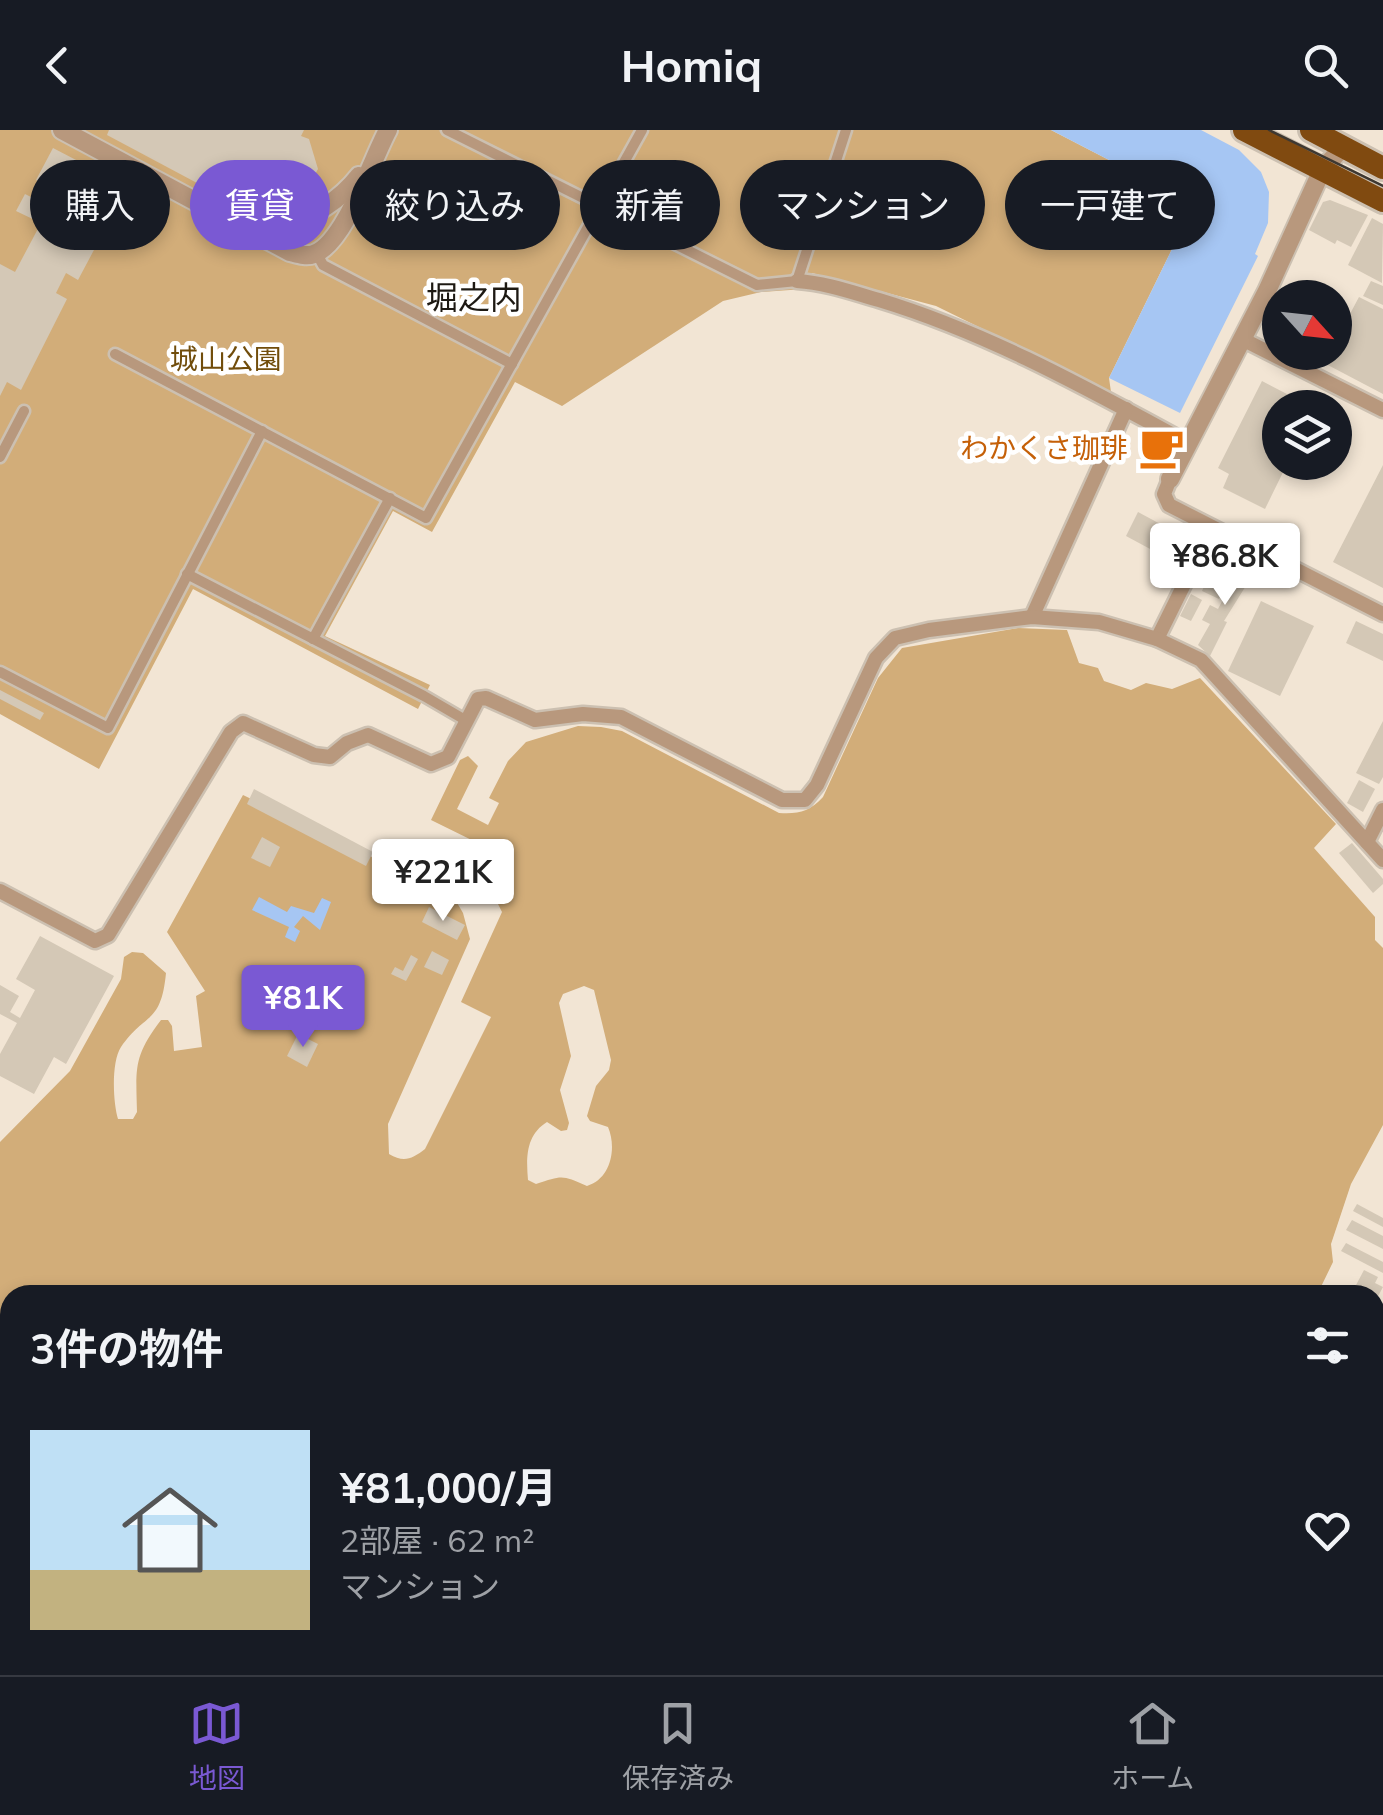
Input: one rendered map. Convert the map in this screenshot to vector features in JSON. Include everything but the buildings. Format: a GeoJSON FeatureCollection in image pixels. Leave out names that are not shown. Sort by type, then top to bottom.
{"type":"FeatureCollection","features":[{"type":"Feature","properties":{"kind":"highway"},"geometry":{"type":"LineString","coordinates":[[1244,130],[1383,201]]}},
{"type":"Feature","properties":{"kind":"highway"},"geometry":{"type":"LineString","coordinates":[[1311,130],[1348,138],[1383,168]]}},
{"type":"Feature","properties":{"kind":"street"},"geometry":{"type":"LineString","coordinates":[[62,130],[190,197]]}},
{"type":"Feature","properties":{"kind":"street"},"geometry":{"type":"LineString","coordinates":[[286,250],[306,256],[317,254],[331,242],[388,130]]}},
{"type":"Feature","properties":{"kind":"street"},"geometry":{"type":"LineString","coordinates":[[448,130],[580,196]]}},
{"type":"Feature","properties":{"kind":"street"},"geometry":{"type":"LineString","coordinates":[[626,160],[642,130]]}},
{"type":"Feature","properties":{"kind":"street"},"geometry":{"type":"LineString","coordinates":[[797,280],[846,130]]}},
{"type":"Feature","properties":{"kind":"street"},"geometry":{"type":"LineString","coordinates":[[1348,138],[1322,170],[1164,492],[1166,502],[1212,528],[1383,614]]}},
{"type":"Feature","properties":{"kind":"street"},"geometry":{"type":"LineString","coordinates":[[330,203],[349,189],[375,154]]}},
{"type":"Feature","properties":{"kind":"street"},"geometry":{"type":"LineString","coordinates":[[114,354],[426,518],[580,245]]}},
{"type":"Feature","properties":{"kind":"street"},"geometry":{"type":"LineString","coordinates":[[688,250],[758,285],[797,280],[823,283],[932,316],[1092,390],[1188,443]]}},
{"type":"Feature","properties":{"kind":"street"},"geometry":{"type":"LineString","coordinates":[[317,254],[322,265],[512,364]]}},
{"type":"Feature","properties":{"kind":"street"},"geometry":{"type":"LineString","coordinates":[[1242,339],[1383,410]]}},
{"type":"Feature","properties":{"kind":"street"},"geometry":{"type":"LineString","coordinates":[[1032,617],[1126,410]]}},
{"type":"Feature","properties":{"kind":"street"},"geometry":{"type":"LineString","coordinates":[[0,457],[24,411]]}},
{"type":"Feature","properties":{"kind":"street"},"geometry":{"type":"LineString","coordinates":[[0,672],[108,728],[262,431]]}},
{"type":"Feature","properties":{"kind":"street"},"geometry":{"type":"LineString","coordinates":[[314,640],[390,498]]}},
{"type":"Feature","properties":{"kind":"street"},"geometry":{"type":"LineString","coordinates":[[1157,639],[1212,528]]}},
{"type":"Feature","properties":{"kind":"street"},"geometry":{"type":"LineString","coordinates":[[187,574],[424,696],[466,722]]}},
{"type":"Feature","properties":{"kind":"street"},"geometry":{"type":"LineString","coordinates":[[0,891],[96,940],[108,935],[231,732],[242,723],[314,755],[330,757],[347,743],[368,736],[431,764],[448,758],[478,699],[486,698],[535,720],[583,714],[621,717],[782,800],[804,800],[818,785],[876,658],[894,638],[1032,617],[1099,622],[1157,639],[1201,660],[1383,860]]}},
{"type":"Feature","properties":{"kind":"street"},"geometry":{"type":"LineString","coordinates":[[1367,842],[1383,810]]}},
{"type":"Feature","properties":{"kind":"green space","name":"城山公園"},"geometry":{"type":"Polygon","coordinates":[[[0,130],[1051,130],[1109,160],[1005,160],[1005,250],[1172,250],[1109,378],[1111,392],[936,306],[812,273],[804,289],[761,292],[723,301],[562,406],[515,382],[432,532],[393,511],[325,636],[430,685],[418,709],[193,589],[99,769],[0,714],[0,130]]]}},
{"type":"Feature","properties":{"kind":"green space"},"geometry":{"type":"Polygon","coordinates":[[[1018,628],[1067,630],[1079,663],[1098,668],[1104,681],[1131,690],[1146,683],[1172,689],[1200,678],[1336,824],[1314,848],[1375,917],[1375,940],[1383,948],[1383,1125],[1351,1184],[1331,1244],[1333,1262],[1322,1285],[0,1285],[0,1142],[70,1071],[121,979],[124,957],[132,952],[143,953],[166,973],[156,1010],[118,1054],[114,1083],[118,1119],[133,1119],[137,1112],[138,1063],[161,1020],[168,1020],[172,1026],[174,1051],[202,1047],[196,996],[205,991],[167,932],[243,795],[453,896],[463,913],[470,939],[388,1124],[389,1154],[408,1159],[425,1149],[491,1017],[461,1002],[502,912],[497,902],[476,891],[494,851],[431,820],[460,760],[468,756],[478,766],[457,809],[488,825],[499,803],[489,798],[508,761],[526,742],[578,726],[622,731],[779,813],[798,812],[823,797],[878,678],[902,648],[1018,628]],[[584,986],[563,994],[559,1003],[571,1056],[560,1090],[569,1123],[567,1130],[561,1131],[547,1122],[535,1133],[528,1155],[528,1180],[536,1184],[562,1178],[587,1186],[607,1170],[612,1153],[611,1135],[608,1127],[590,1121],[587,1116],[596,1086],[609,1070],[611,1060],[594,990],[584,986]]]}},
{"type":"Feature","properties":{"kind":"water"},"geometry":{"type":"Polygon","coordinates":[[[1051,130],[1201,130],[1239,150],[1261,172],[1269,192],[1268,223],[1255,254],[1258,256],[1180,413],[1109,378],[1172,250],[1215,250],[1215,160],[1109,160],[1051,130]]]}},
{"type":"Feature","properties":{"kind":"water"},"geometry":{"type":"Polygon","coordinates":[[[259,897],[287,912],[291,906],[314,913],[322,898],[331,902],[320,930],[303,916],[294,927],[300,931],[295,942],[285,937],[289,927],[252,910],[259,897]]]}},
{"type":"Feature","properties":{"kind":"tram line"},"geometry":{"type":"LineString","coordinates":[[1269,130],[1383,186]]}},
{"type":"Feature","properties":{"kind":"place","name":"わかくさ珈琲"},"geometry":{"type":"Point","coordinates":[1161,447]}},
{"type":"Feature","properties":{"kind":"district","name":"堀之内"},"geometry":{"type":"Point","coordinates":[474,297]}}]}
